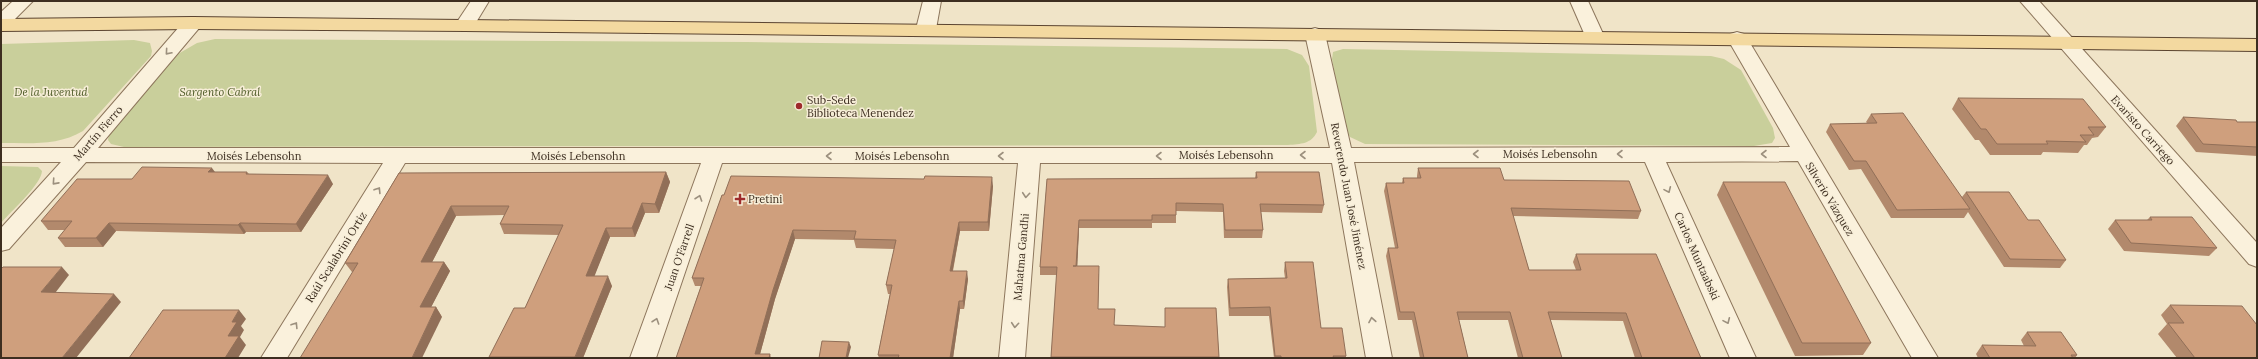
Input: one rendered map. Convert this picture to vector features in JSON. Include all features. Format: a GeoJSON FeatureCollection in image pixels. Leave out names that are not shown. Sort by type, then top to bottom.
{"type":"FeatureCollection","features":[{"type":"Feature","properties":{"kind":"main road"},"geometry":{"type":"LineString","coordinates":[[1,24],[193,22],[1594,36],[2257,45]]}},
{"type":"Feature","properties":{"kind":"street"},"geometry":{"type":"LineString","coordinates":[[1,24],[24,1]]}},
{"type":"Feature","properties":{"kind":"street"},"geometry":{"type":"LineString","coordinates":[[465,25],[480,1]]}},
{"type":"Feature","properties":{"kind":"street"},"geometry":{"type":"LineString","coordinates":[[926,29],[932,1]]}},
{"type":"Feature","properties":{"kind":"street"},"geometry":{"type":"LineString","coordinates":[[1579,1],[1594,36]]}},
{"type":"Feature","properties":{"kind":"street","name":"Evaristo Carriego"},"geometry":{"type":"LineString","coordinates":[[2029,1],[2257,258]]}},
{"type":"Feature","properties":{"kind":"street","name":"Martín Fierro"},"geometry":{"type":"LineString","coordinates":[[1,243],[193,22]]}},
{"type":"Feature","properties":{"kind":"street","name":"Reverendo Juan José Jiménez"},"geometry":{"type":"LineString","coordinates":[[1315,34],[1342,154],[1380,358]]}},
{"type":"Feature","properties":{"kind":"street","name":"Silverio Vázquez"},"geometry":{"type":"LineString","coordinates":[[1737,38],[1803,154],[1924,358]]}},
{"type":"Feature","properties":{"kind":"street","name":"Carlos Muntaabski"},"geometry":{"type":"LineString","coordinates":[[1652,154],[1743,358]]}},
{"type":"Feature","properties":{"kind":"street","name":"Moisés Lebensohn"},"geometry":{"type":"LineString","coordinates":[[1,155],[398,157],[1803,154]]}},
{"type":"Feature","properties":{"kind":"street","name":"Juan O'Farrell"},"geometry":{"type":"LineString","coordinates":[[644,358],[714,156]]}},
{"type":"Feature","properties":{"kind":"street","name":"Mahatma Gandhi"},"geometry":{"type":"LineString","coordinates":[[1012,358],[1030,156]]}},
{"type":"Feature","properties":{"kind":"street","name":"Raúl Scalabrini Ortiz"},"geometry":{"type":"LineString","coordinates":[[274,358],[398,157]]}},
{"type":"Feature","properties":{"kind":"green space","name":"Sargento Cabral"},"geometry":{"type":"Polygon","coordinates":[[[215,39],[746,42],[1287,49],[1302,55],[1309,66],[1317,132],[1309,141],[1301,144],[1288,145],[124,147],[111,144],[108,140],[109,134],[178,54],[197,43],[215,39]]]}},
{"type":"Feature","properties":{"kind":"green space","name":"De la Juventud"},"geometry":{"type":"Polygon","coordinates":[[[134,40],[150,43],[152,51],[151,56],[83,131],[64,139],[44,143],[1,143],[1,44],[134,40]]]}},
{"type":"Feature","properties":{"kind":"green space"},"geometry":{"type":"Polygon","coordinates":[[[1343,49],[1711,56],[1724,59],[1741,70],[1773,128],[1775,138],[1772,143],[1754,146],[1365,144],[1350,137],[1344,127],[1332,59],[1333,52],[1343,49]]]}},
{"type":"Feature","properties":{"kind":"green space"},"geometry":{"type":"Polygon","coordinates":[[[1,166],[38,167],[42,171],[37,183],[1,223],[1,166]]]}},
{"type":"Feature","properties":{"kind":"building"},"geometry":{"type":"Polygon","coordinates":[[[1958,98],[2083,99],[2106,127],[2088,127],[2094,135],[2080,135],[2086,142],[2046,141],[2048,144],[1997,144],[1986,129],[1981,129],[1958,98]]]}},
{"type":"Feature","properties":{"kind":"building"},"geometry":{"type":"Polygon","coordinates":[[[1903,113],[1970,209],[1897,210],[1866,161],[1854,161],[1830,124],[1877,123],[1871,114],[1903,113]]]}},
{"type":"Feature","properties":{"kind":"building"},"geometry":{"type":"Polygon","coordinates":[[[2183,117],[2236,120],[2237,122],[2257,122],[2257,147],[2203,144],[2183,117]]]}},
{"type":"Feature","properties":{"kind":"building"},"geometry":{"type":"Polygon","coordinates":[[[142,167],[212,168],[208,172],[247,172],[246,174],[328,175],[296,224],[240,223],[238,225],[109,223],[96,238],[58,238],[72,221],[41,221],[77,179],[132,179],[142,167]]]}},
{"type":"Feature","properties":{"kind":"building"},"geometry":{"type":"Polygon","coordinates":[[[1418,168],[1500,168],[1504,180],[1629,181],[1641,211],[1511,208],[1529,270],[1581,270],[1576,254],[1656,254],[1701,358],[1642,358],[1626,313],[1548,312],[1562,358],[1523,358],[1510,312],[1457,312],[1468,358],[1424,358],[1414,312],[1400,312],[1388,248],[1398,248],[1386,183],[1404,183],[1403,178],[1421,178],[1418,168]]]}},
{"type":"Feature","properties":{"kind":"building"},"geometry":{"type":"Polygon","coordinates":[[[666,172],[655,204],[642,203],[632,228],[606,228],[586,276],[608,276],[575,357],[489,357],[514,308],[525,308],[563,225],[500,224],[509,206],[451,206],[421,262],[444,262],[420,307],[436,307],[412,358],[300,358],[358,263],[345,263],[399,173],[666,172]]]}},
{"type":"Feature","properties":{"kind":"building"},"geometry":{"type":"Polygon","coordinates":[[[1256,172],[1319,172],[1324,205],[1260,204],[1263,230],[1225,230],[1223,204],[1176,203],[1176,215],[1152,215],[1152,220],[1079,220],[1076,266],[1099,266],[1098,309],[1115,309],[1114,325],[1165,327],[1165,308],[1216,308],[1219,357],[1051,357],[1057,267],[1040,267],[1047,179],[1257,178],[1256,172]]]}},
{"type":"Feature","properties":{"kind":"building"},"geometry":{"type":"Polygon","coordinates":[[[731,176],[924,179],[925,176],[992,177],[988,222],[959,222],[950,271],[967,271],[963,301],[959,301],[950,358],[898,358],[899,355],[878,355],[892,285],[886,285],[896,240],[854,239],[856,231],[793,230],[773,290],[755,354],[770,354],[769,358],[676,358],[704,278],[692,278],[722,195],[724,195],[731,176]]]}},
{"type":"Feature","properties":{"kind":"building"},"geometry":{"type":"Polygon","coordinates":[[[1723,182],[1785,182],[1871,343],[1802,343],[1723,182]]]}},
{"type":"Feature","properties":{"kind":"building"},"geometry":{"type":"Polygon","coordinates":[[[1966,192],[2009,192],[2028,220],[2039,220],[2066,260],[2010,259],[1966,192]]]}},
{"type":"Feature","properties":{"kind":"building"},"geometry":{"type":"Polygon","coordinates":[[[2150,217],[2192,217],[2217,248],[2131,243],[2115,220],[2152,220],[2150,217]]]}},
{"type":"Feature","properties":{"kind":"building"},"geometry":{"type":"Polygon","coordinates":[[[1285,262],[1313,262],[1321,328],[1342,328],[1346,356],[1333,356],[1334,358],[1281,358],[1281,356],[1275,356],[1270,307],[1230,308],[1228,279],[1287,278],[1285,262]]]}},
{"type":"Feature","properties":{"kind":"building"},"geometry":{"type":"Polygon","coordinates":[[[3,267],[62,267],[41,292],[114,294],[62,358],[1,358],[1,269],[3,267]]]}},
{"type":"Feature","properties":{"kind":"building"},"geometry":{"type":"Polygon","coordinates":[[[2170,305],[2242,306],[2257,325],[2257,358],[2195,358],[2168,323],[2184,323],[2170,305]]]}},
{"type":"Feature","properties":{"kind":"building"},"geometry":{"type":"Polygon","coordinates":[[[163,310],[239,310],[232,322],[237,322],[228,336],[239,336],[225,358],[129,358],[163,310]]]}},
{"type":"Feature","properties":{"kind":"building"},"geometry":{"type":"Polygon","coordinates":[[[2027,332],[2061,332],[2077,355],[2071,355],[2073,358],[1990,358],[1982,345],[2036,346],[2027,332]]]}},
{"type":"Feature","properties":{"kind":"building"},"geometry":{"type":"Polygon","coordinates":[[[822,341],[849,342],[846,358],[819,358],[822,341]]]}},
{"type":"Feature","properties":{"kind":"place","name":"Sub-Sede Biblioteca Menendez"},"geometry":{"type":"Point","coordinates":[799,106]}},
{"type":"Feature","properties":{"kind":"place","name":"Pretini"},"geometry":{"type":"Point","coordinates":[740,199]}}]}
